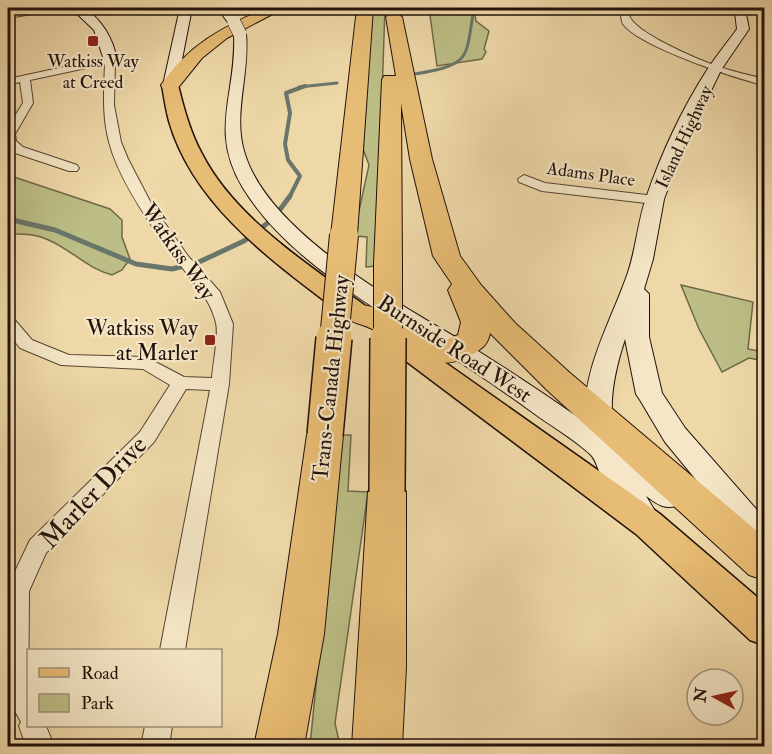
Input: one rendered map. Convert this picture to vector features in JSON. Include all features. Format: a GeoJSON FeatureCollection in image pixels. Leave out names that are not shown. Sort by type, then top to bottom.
{"type":"FeatureCollection","features":[{"type":"Feature","properties":{"kind":"highway"},"geometry":{"type":"LineString","coordinates":[[170,85],[196,54],[221,35],[276,8]]}},
{"type":"Feature","properties":{"kind":"highway","name":"Trans-Canada Highway"},"geometry":{"type":"LineString","coordinates":[[279,747],[301,634],[325,435],[365,8]]}},
{"type":"Feature","properties":{"kind":"highway"},"geometry":{"type":"LineString","coordinates":[[357,313],[382,322],[419,345],[439,353],[458,349],[473,340],[477,322],[447,256],[421,159],[394,12]]}},
{"type":"Feature","properties":{"kind":"highway"},"geometry":{"type":"LineString","coordinates":[[377,747],[387,492],[388,264],[394,12]]}},
{"type":"Feature","properties":{"kind":"highway"},"geometry":{"type":"LineString","coordinates":[[447,256],[471,291],[504,330],[558,381],[600,431],[765,562]]}},
{"type":"Feature","properties":{"kind":"main road","name":"Burnside Road West"},"geometry":{"type":"LineString","coordinates":[[170,85],[173,108],[190,148],[215,190],[270,247],[357,313],[648,524]]}},
{"type":"Feature","properties":{"kind":"main road"},"geometry":{"type":"LineString","coordinates":[[648,524],[765,627]]}},
{"type":"Feature","properties":{"kind":"street"},"geometry":{"type":"LineString","coordinates":[[8,16],[64,8]]}},
{"type":"Feature","properties":{"kind":"street","name":"Watkiss Way"},"geometry":{"type":"LineString","coordinates":[[76,8],[93,21],[102,32],[110,60],[109,105],[114,142],[145,205],[183,259],[212,291],[225,324],[220,384],[173,649]]}},
{"type":"Feature","properties":{"kind":"street","name":"Burnside Road West"},"geometry":{"type":"LineString","coordinates":[[170,85],[186,8]]}},
{"type":"Feature","properties":{"kind":"street","name":"Burnside Road West"},"geometry":{"type":"LineString","coordinates":[[223,8],[237,28],[242,66],[231,118],[236,154],[248,182],[261,201],[299,242],[352,281],[458,349],[600,431],[765,570]]}},
{"type":"Feature","properties":{"kind":"street"},"geometry":{"type":"LineString","coordinates":[[629,8],[625,15],[627,23],[645,36],[715,69],[765,82]]}},
{"type":"Feature","properties":{"kind":"street","name":"Island Highway"},"geometry":{"type":"LineString","coordinates":[[600,431],[600,386],[607,359],[638,275],[655,200],[675,147],[715,69],[743,29],[741,12],[736,8]]}},
{"type":"Feature","properties":{"kind":"street"},"geometry":{"type":"LineString","coordinates":[[8,82],[110,60]]}},
{"type":"Feature","properties":{"kind":"street"},"geometry":{"type":"LineString","coordinates":[[25,78],[28,103],[9,134],[10,142],[19,150],[73,168]]}},
{"type":"Feature","properties":{"kind":"street","name":"Adams Place"},"geometry":{"type":"LineString","coordinates":[[524,179],[542,187],[655,200]]}},
{"type":"Feature","properties":{"kind":"street","name":"Island Highway"},"geometry":{"type":"LineString","coordinates":[[638,275],[638,338],[649,394],[675,435],[765,540]]}},
{"type":"Feature","properties":{"kind":"street"},"geometry":{"type":"LineString","coordinates":[[8,323],[26,344],[67,361],[146,363],[182,382],[220,384]]}},
{"type":"Feature","properties":{"kind":"street","name":"Marler Drive"},"geometry":{"type":"LineString","coordinates":[[27,708],[17,677],[17,591],[38,547],[147,437],[182,382]]}},
{"type":"Feature","properties":{"kind":"street"},"geometry":{"type":"LineString","coordinates":[[600,431],[620,482],[648,524]]}},
{"type":"Feature","properties":{"kind":"street"},"geometry":{"type":"LineString","coordinates":[[33,727],[40,747]]}},
{"type":"Feature","properties":{"kind":"street"},"geometry":{"type":"LineString","coordinates":[[155,747],[159,727]]}},
{"type":"Feature","properties":{"kind":"green space"},"geometry":{"type":"Polygon","coordinates":[[[373,8],[385,8],[376,266],[366,267],[367,237],[356,236],[357,220],[369,165],[363,149],[363,131],[373,8]]]}},
{"type":"Feature","properties":{"kind":"green space"},"geometry":{"type":"Polygon","coordinates":[[[429,8],[483,8],[475,15],[476,21],[489,31],[484,49],[486,52],[482,59],[437,66],[429,8]]]}},
{"type":"Feature","properties":{"kind":"green space"},"geometry":{"type":"Polygon","coordinates":[[[8,175],[110,209],[122,220],[122,237],[130,259],[122,270],[112,275],[102,272],[59,245],[41,237],[8,234],[8,175]]]}},
{"type":"Feature","properties":{"kind":"green space"},"geometry":{"type":"Polygon","coordinates":[[[681,285],[753,302],[748,349],[764,352],[764,361],[749,358],[722,372],[699,329],[681,285]]]}},
{"type":"Feature","properties":{"kind":"green space"},"geometry":{"type":"Polygon","coordinates":[[[341,435],[351,435],[348,491],[368,492],[335,723],[340,746],[310,746],[341,435]]]}},
{"type":"Feature","properties":{"kind":"waterway"},"geometry":{"type":"LineString","coordinates":[[415,74],[447,67],[463,56],[467,49],[474,8]]}},
{"type":"Feature","properties":{"kind":"waterway"},"geometry":{"type":"LineString","coordinates":[[304,87],[337,83]]}},
{"type":"Feature","properties":{"kind":"waterway"},"geometry":{"type":"LineString","coordinates":[[299,87],[304,87]]}},
{"type":"Feature","properties":{"kind":"waterway"},"geometry":{"type":"LineString","coordinates":[[290,196],[300,176],[288,160],[285,144],[290,113],[286,93],[304,87]]}},
{"type":"Feature","properties":{"kind":"waterway"},"geometry":{"type":"LineString","coordinates":[[8,219],[55,230],[136,264],[172,269],[199,262],[244,241],[273,219],[290,196]]}},
{"type":"Feature","properties":{"kind":"place","name":"Watkiss Way at Creed"},"geometry":{"type":"Point","coordinates":[93,41]}},
{"type":"Feature","properties":{"kind":"place","name":"Watkiss Way at Marler"},"geometry":{"type":"Point","coordinates":[210,340]}}]}
